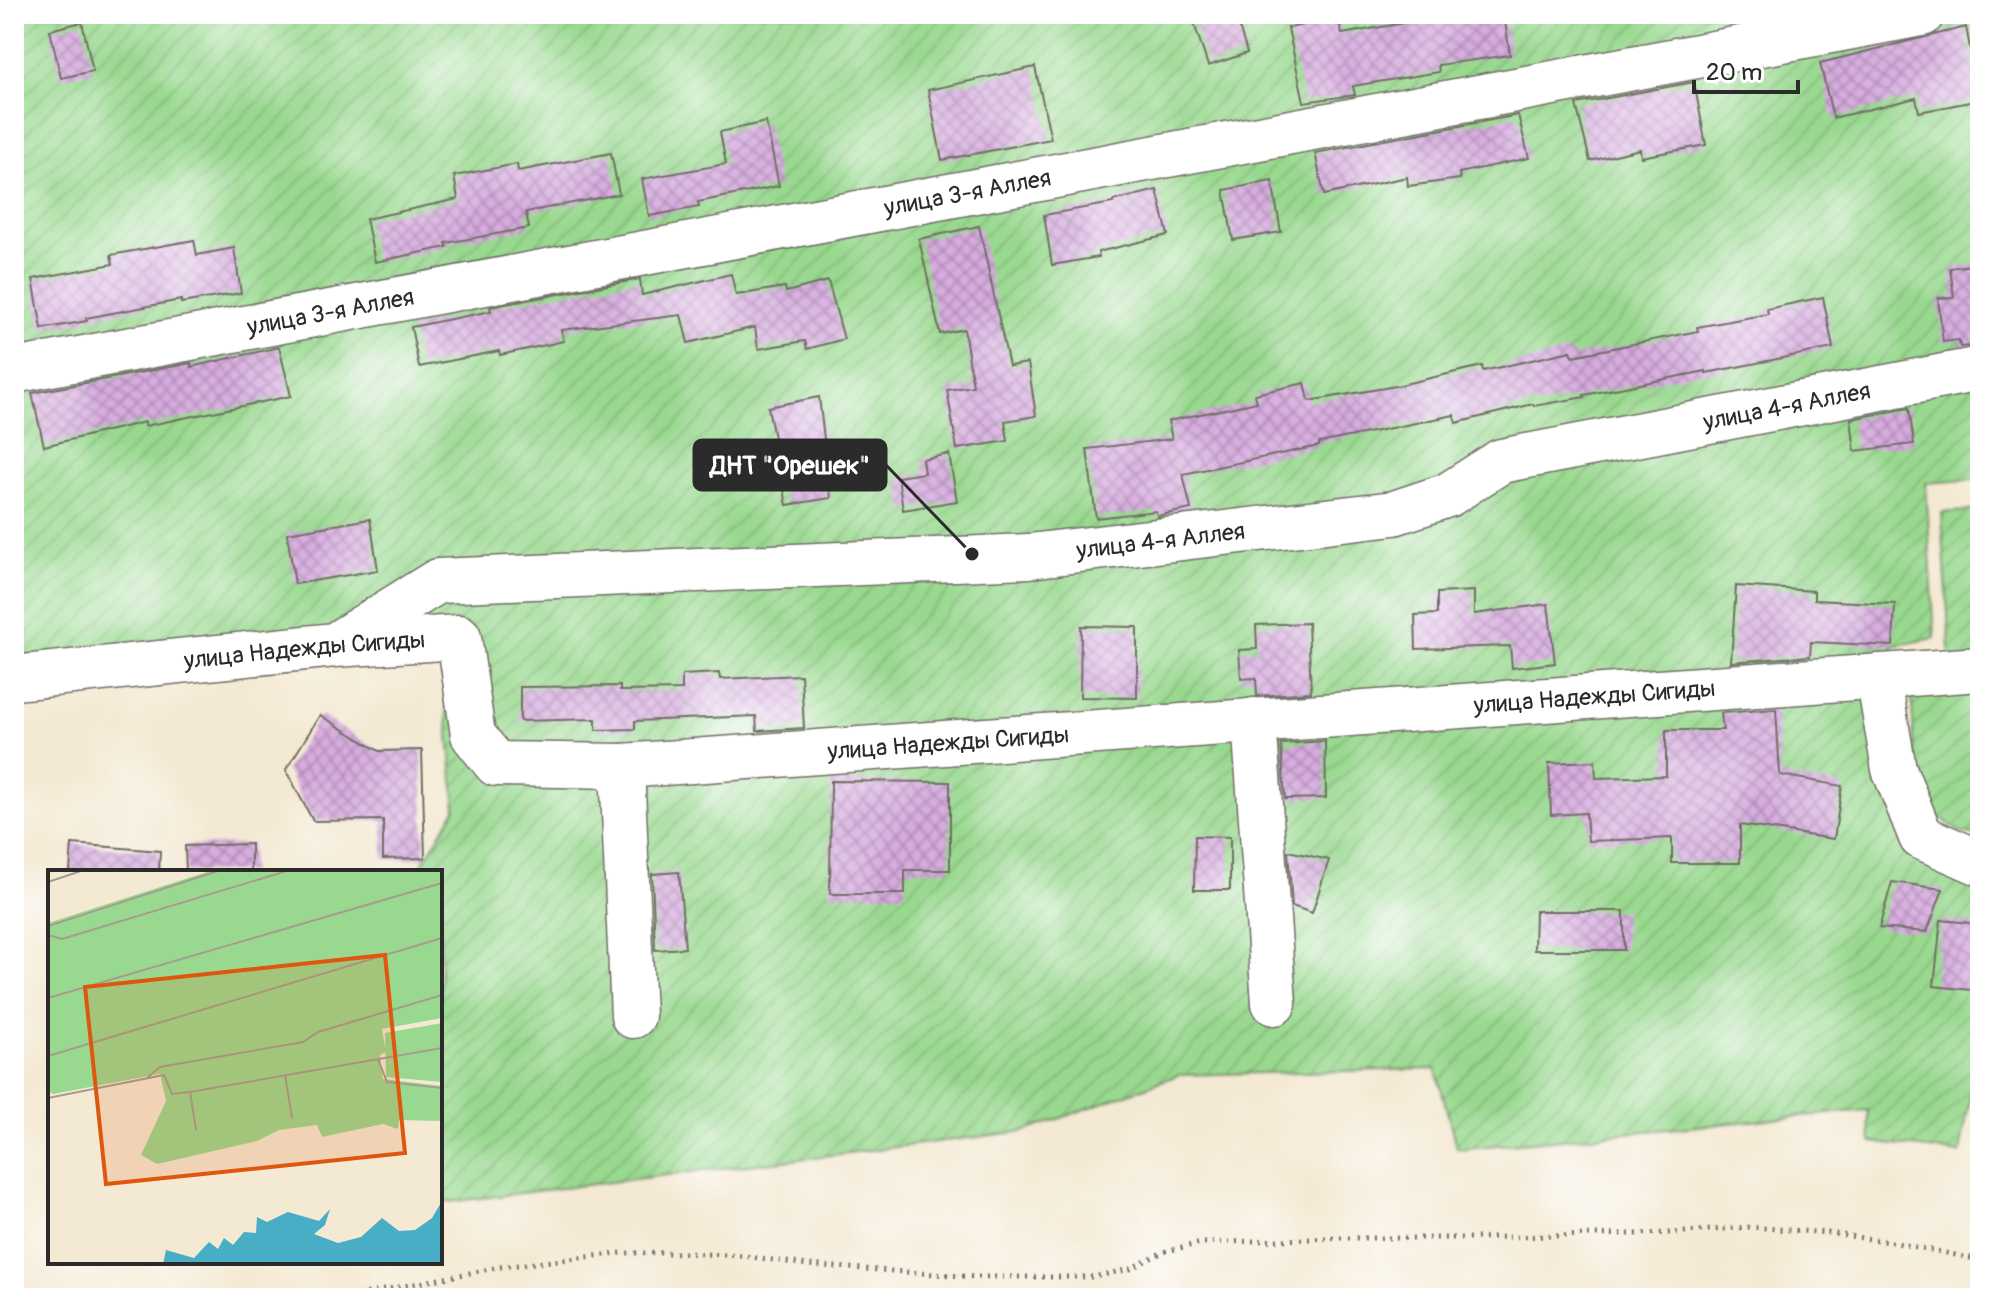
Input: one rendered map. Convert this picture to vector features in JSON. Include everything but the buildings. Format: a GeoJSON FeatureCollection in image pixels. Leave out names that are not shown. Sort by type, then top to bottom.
{"type":"FeatureCollection","features":[{"type":"Feature","properties":{"kind":"street","name":"улица 3-я Аллея"},"geometry":{"type":"LineString","coordinates":[[14,371],[1922,14]]}},
{"type":"Feature","properties":{"kind":"street","name":"улица 4-я Аллея"},"geometry":{"type":"LineString","coordinates":[[335,645],[438,581],[1029,556],[1394,513],[1448,495],[1501,461],[1980,369]]}},
{"type":"Feature","properties":{"kind":"street","name":"улица Надежды Сигиды"},"geometry":{"type":"LineString","coordinates":[[14,678],[335,645],[459,637],[473,735],[496,764],[622,766],[1980,669]]}},
{"type":"Feature","properties":{"kind":"street"},"geometry":{"type":"LineString","coordinates":[[1878,676],[1894,769],[1921,837],[1980,863]]}},
{"type":"Feature","properties":{"kind":"street"},"geometry":{"type":"LineString","coordinates":[[1254,720],[1274,1003]]}},
{"type":"Feature","properties":{"kind":"street"},"geometry":{"type":"LineString","coordinates":[[622,766],[633,1016]]}},
{"type":"Feature","properties":{"kind":"path"},"geometry":{"type":"LineString","coordinates":[[343,1298],[500,1267],[622,1253],[745,1256],[808,1265],[976,1277],[1093,1277],[1130,1269],[1163,1252],[1201,1243],[1671,1233],[1751,1227],[1829,1233],[1980,1260]]}},
{"type":"Feature","properties":{"kind":"green space"},"geometry":{"type":"Polygon","coordinates":[[[14,14],[1980,14],[1980,479],[1926,483],[1935,638],[1893,646],[1896,814],[1980,863],[1980,1093],[1971,1092],[1960,1153],[1871,1142],[1868,1110],[1457,1149],[1436,1069],[1178,1075],[1026,1131],[442,1203],[442,870],[418,870],[456,809],[442,663],[433,625],[14,659],[14,14]]]}},
{"type":"Feature","properties":{"kind":"green space"},"geometry":{"type":"Polygon","coordinates":[[[1980,510],[1980,836],[1961,833],[1917,799],[1911,687],[1952,685],[1942,513],[1980,510]]]}},
{"type":"Feature","properties":{"kind":"place","name":"ДНТ \"Орешек\""},"geometry":{"type":"Point","coordinates":[972,554]}}]}
